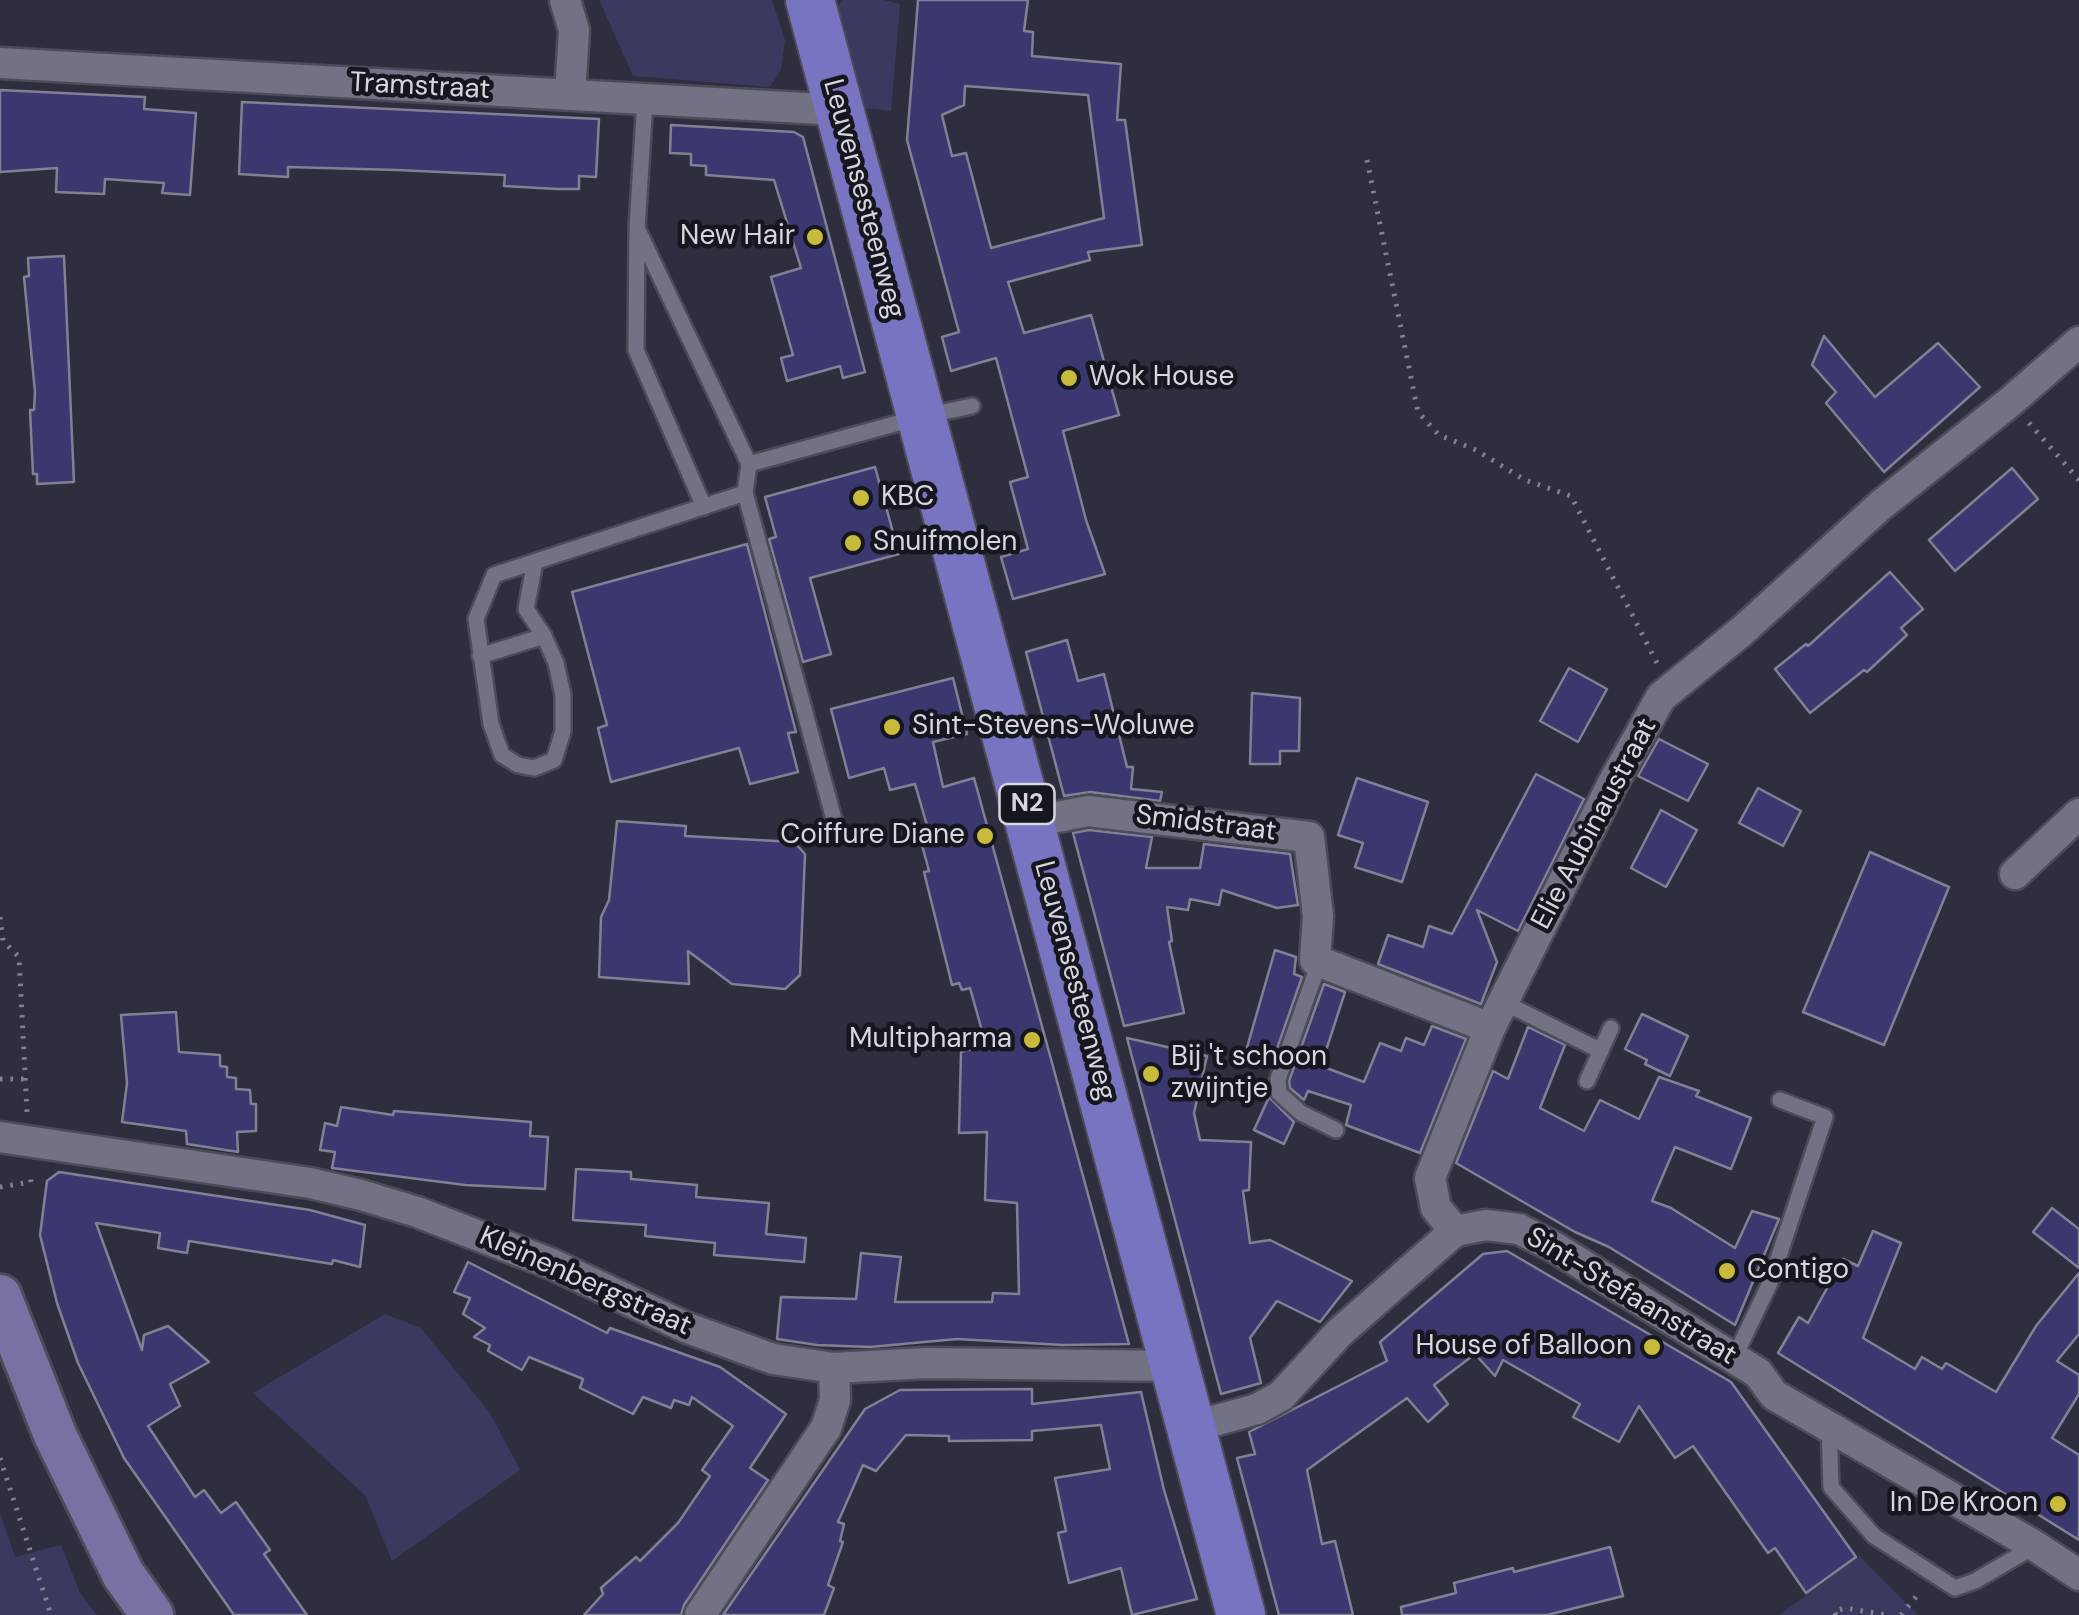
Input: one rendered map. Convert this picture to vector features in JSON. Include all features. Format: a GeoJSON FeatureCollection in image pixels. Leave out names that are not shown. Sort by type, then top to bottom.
{"type":"FeatureCollection","features":[{"type":"Feature","properties":{"kind":"main road","name":"Leuvensesteenweg"},"geometry":{"type":"LineString","coordinates":[[810,0],[1242,1615]]}},
{"type":"Feature","properties":{"kind":"street"},"geometry":{"type":"LineString","coordinates":[[565,0],[574,30],[570,95]]}},
{"type":"Feature","properties":{"kind":"street","name":"Tramstraat"},"geometry":{"type":"LineString","coordinates":[[0,63],[840,110]]}},
{"type":"Feature","properties":{"kind":"street","name":"Elie Aubinaustraat"},"geometry":{"type":"LineString","coordinates":[[1455,1231],[1436,1208],[1430,1178],[1496,1015],[1614,781],[1662,697],[1881,505],[2079,342]]}},
{"type":"Feature","properties":{"kind":"street","name":"Smidstraat"},"geometry":{"type":"LineString","coordinates":[[1032,822],[1088,811],[1309,837],[1318,916],[1315,960],[1320,963]]}},
{"type":"Feature","properties":{"kind":"street"},"geometry":{"type":"LineString","coordinates":[[2015,874],[2079,814]]}},
{"type":"Feature","properties":{"kind":"street"},"geometry":{"type":"LineString","coordinates":[[1320,963],[1496,1015]]}},
{"type":"Feature","properties":{"kind":"street","name":"Kleinenbergstraat"},"geometry":{"type":"LineString","coordinates":[[0,1137],[291,1180],[362,1195],[552,1264],[684,1327],[773,1359],[834,1368],[926,1363],[1175,1366]]}},
{"type":"Feature","properties":{"kind":"street","name":"Sint-Stefaanstraat"},"geometry":{"type":"LineString","coordinates":[[1455,1231],[1486,1225],[1519,1229],[1554,1247],[1758,1374],[1774,1395],[2079,1575]]}},
{"type":"Feature","properties":{"kind":"street"},"geometry":{"type":"LineString","coordinates":[[1192,1427],[1257,1409],[1281,1396],[1339,1334],[1455,1231]]}},
{"type":"Feature","properties":{"kind":"street"},"geometry":{"type":"LineString","coordinates":[[0,1296],[55,1435],[122,1574],[152,1615]]}},
{"type":"Feature","properties":{"kind":"street"},"geometry":{"type":"LineString","coordinates":[[700,1615],[826,1428],[835,1400],[834,1368]]}},
{"type":"Feature","properties":{"kind":"lane"},"geometry":{"type":"LineString","coordinates":[[645,100],[636,228],[636,350],[704,507]]}},
{"type":"Feature","properties":{"kind":"lane"},"geometry":{"type":"LineString","coordinates":[[636,228],[749,464],[745,493],[838,834]]}},
{"type":"Feature","properties":{"kind":"lane"},"geometry":{"type":"LineString","coordinates":[[749,464],[972,406]]}},
{"type":"Feature","properties":{"kind":"lane"},"geometry":{"type":"LineString","coordinates":[[534,562],[526,609],[556,663],[563,695],[562,731],[554,760],[534,768],[502,756],[491,724],[476,618],[494,576],[534,562],[745,493]]}},
{"type":"Feature","properties":{"kind":"lane"},"geometry":{"type":"LineString","coordinates":[[480,656],[544,636]]}},
{"type":"Feature","properties":{"kind":"lane"},"geometry":{"type":"LineString","coordinates":[[1320,963],[1278,1079],[1278,1093],[1302,1113],[1336,1130]]}},
{"type":"Feature","properties":{"kind":"lane"},"geometry":{"type":"LineString","coordinates":[[1496,1015],[1601,1051]]}},
{"type":"Feature","properties":{"kind":"lane"},"geometry":{"type":"LineString","coordinates":[[1587,1081],[1612,1028]]}},
{"type":"Feature","properties":{"kind":"lane"},"geometry":{"type":"LineString","coordinates":[[1734,1358],[1770,1283],[1824,1117],[1780,1100]]}},
{"type":"Feature","properties":{"kind":"lane"},"geometry":{"type":"LineString","coordinates":[[1830,1425],[1832,1488],[1874,1536],[1955,1588],[1975,1581],[2035,1546]]}},
{"type":"Feature","properties":{"kind":"path"},"geometry":{"type":"LineString","coordinates":[[1366,160],[1418,412],[1440,435],[1476,450],[1525,480],[1570,496],[1671,690]]}},
{"type":"Feature","properties":{"kind":"path"},"geometry":{"type":"LineString","coordinates":[[2038,432],[2079,480]]}},
{"type":"Feature","properties":{"kind":"path"},"geometry":{"type":"LineString","coordinates":[[0,917],[3,941],[19,957],[24,1063]]}},
{"type":"Feature","properties":{"kind":"path"},"geometry":{"type":"LineString","coordinates":[[0,1079],[25,1079]]}},
{"type":"Feature","properties":{"kind":"path"},"geometry":{"type":"LineString","coordinates":[[0,1187],[31,1182]]}},
{"type":"Feature","properties":{"kind":"path"},"geometry":{"type":"LineString","coordinates":[[0,1458],[50,1615]]}},
{"type":"Feature","properties":{"kind":"path"},"geometry":{"type":"LineString","coordinates":[[1900,1615],[1935,1574]]}},
{"type":"Feature","properties":{"kind":"path"},"geometry":{"type":"LineString","coordinates":[[1836,1615],[1834,1611],[1846,1608],[1886,1615]]}},
{"type":"Feature","properties":{"kind":"shaded area"},"geometry":{"type":"Polygon","coordinates":[[[599,0],[772,0],[785,40],[781,70],[770,87],[633,76],[599,0]]]}},
{"type":"Feature","properties":{"kind":"shaded area"},"geometry":{"type":"Polygon","coordinates":[[[842,0],[900,4],[891,111],[864,108],[838,6],[842,0]]]}},
{"type":"Feature","properties":{"kind":"shaded area"},"geometry":{"type":"Polygon","coordinates":[[[385,1314],[421,1328],[490,1413],[520,1470],[392,1561],[365,1495],[253,1393],[385,1314]]]}},
{"type":"Feature","properties":{"kind":"shaded area"},"geometry":{"type":"Polygon","coordinates":[[[0,1513],[15,1557],[61,1545],[80,1593],[97,1615],[0,1615],[0,1513]]]}},
{"type":"Feature","properties":{"kind":"shaded area"},"geometry":{"type":"Polygon","coordinates":[[[1859,1556],[1918,1615],[1779,1615],[1797,1602],[1859,1556]]]}},
{"type":"Feature","properties":{"kind":"building"},"geometry":{"type":"Polygon","coordinates":[[[918,0],[1028,0],[1024,31],[1033,32],[1032,56],[1121,64],[1117,120],[1125,120],[1142,245],[1088,252],[1090,260],[1008,282],[1024,333],[1091,315],[1119,415],[1063,431],[1086,520],[1105,574],[1013,599],[1001,557],[1028,549],[1010,482],[1028,477],[996,358],[951,371],[942,337],[959,332],[907,140],[918,0]],[[965,86],[964,105],[942,115],[952,156],[966,153],[991,248],[1104,218],[1088,95],[965,86]]]}},
{"type":"Feature","properties":{"kind":"building"},"geometry":{"type":"Polygon","coordinates":[[[0,90],[145,97],[144,109],[196,113],[190,195],[162,193],[164,183],[105,179],[104,194],[56,192],[57,168],[0,172],[0,90]]]}},
{"type":"Feature","properties":{"kind":"building"},"geometry":{"type":"Polygon","coordinates":[[[242,102],[599,119],[596,177],[579,176],[579,189],[557,189],[504,186],[505,175],[288,167],[288,177],[239,174],[242,102]]]}},
{"type":"Feature","properties":{"kind":"building"},"geometry":{"type":"Polygon","coordinates":[[[671,125],[794,132],[803,137],[865,372],[843,378],[840,366],[787,381],[781,358],[793,355],[771,277],[801,268],[774,180],[706,175],[706,166],[691,165],[691,154],[670,153],[671,125]]]}},
{"type":"Feature","properties":{"kind":"building"},"geometry":{"type":"Polygon","coordinates":[[[64,256],[74,482],[37,484],[37,474],[33,474],[30,410],[34,410],[35,392],[24,277],[29,276],[28,258],[64,256]]]}},
{"type":"Feature","properties":{"kind":"building"},"geometry":{"type":"Polygon","coordinates":[[[1824,336],[1875,397],[1938,343],[1980,387],[1884,472],[1826,403],[1836,392],[1812,365],[1824,336]]]}},
{"type":"Feature","properties":{"kind":"building"},"geometry":{"type":"Polygon","coordinates":[[[875,467],[899,554],[810,578],[831,654],[803,662],[769,539],[776,537],[765,497],[875,467]]]}},
{"type":"Feature","properties":{"kind":"building"},"geometry":{"type":"Polygon","coordinates":[[[2012,468],[2038,499],[1955,571],[1929,540],[2012,468]]]}},
{"type":"Feature","properties":{"kind":"building"},"geometry":{"type":"Polygon","coordinates":[[[747,544],[796,732],[788,733],[798,772],[750,784],[739,748],[611,782],[598,728],[607,725],[572,592],[747,544]]]}},
{"type":"Feature","properties":{"kind":"building"},"geometry":{"type":"Polygon","coordinates":[[[1890,572],[1923,609],[1901,628],[1907,635],[1867,672],[1864,670],[1810,713],[1775,669],[1808,646],[1890,572]]]}},
{"type":"Feature","properties":{"kind":"building"},"geometry":{"type":"Polygon","coordinates":[[[1067,640],[1078,681],[1104,674],[1127,767],[1133,767],[1131,789],[1162,792],[1160,801],[1090,792],[1064,796],[1026,652],[1067,640]]]}},
{"type":"Feature","properties":{"kind":"building"},"geometry":{"type":"Polygon","coordinates":[[[1569,668],[1607,689],[1578,742],[1540,721],[1569,668]]]}},
{"type":"Feature","properties":{"kind":"building"},"geometry":{"type":"Polygon","coordinates":[[[953,678],[967,734],[933,742],[943,787],[974,778],[1129,1344],[957,1339],[870,1347],[777,1339],[781,1297],[856,1299],[861,1253],[901,1257],[895,1302],[992,1302],[993,1293],[1019,1294],[1017,1203],[985,1200],[987,1132],[959,1133],[961,1052],[986,1045],[970,988],[962,990],[959,983],[952,985],[924,872],[929,871],[922,845],[932,843],[915,784],[890,790],[884,768],[849,778],[831,709],[953,678]]]}},
{"type":"Feature","properties":{"kind":"building"},"geometry":{"type":"Polygon","coordinates":[[[1252,693],[1300,698],[1299,751],[1280,751],[1280,764],[1250,764],[1252,693]]]}},
{"type":"Feature","properties":{"kind":"building"},"geometry":{"type":"Polygon","coordinates":[[[1659,739],[1708,764],[1688,801],[1638,776],[1659,739]]]}},
{"type":"Feature","properties":{"kind":"building"},"geometry":{"type":"Polygon","coordinates":[[[1536,774],[1584,799],[1518,931],[1477,910],[1497,962],[1481,1004],[1378,964],[1388,935],[1423,947],[1429,926],[1452,934],[1536,774]]]}},
{"type":"Feature","properties":{"kind":"building"},"geometry":{"type":"Polygon","coordinates":[[[1357,778],[1428,802],[1402,882],[1355,867],[1363,843],[1338,835],[1357,778]]]}},
{"type":"Feature","properties":{"kind":"building"},"geometry":{"type":"Polygon","coordinates":[[[1758,788],[1801,811],[1783,846],[1739,823],[1758,788]]]}},
{"type":"Feature","properties":{"kind":"building"},"geometry":{"type":"Polygon","coordinates":[[[1661,810],[1697,830],[1666,887],[1631,868],[1661,810]]]}},
{"type":"Feature","properties":{"kind":"building"},"geometry":{"type":"Polygon","coordinates":[[[617,821],[686,826],[685,836],[794,842],[805,854],[800,975],[785,989],[732,984],[688,951],[689,984],[599,977],[601,917],[609,900],[617,821]]]}},
{"type":"Feature","properties":{"kind":"building"},"geometry":{"type":"Polygon","coordinates":[[[1089,830],[1152,837],[1146,868],[1200,868],[1204,844],[1290,854],[1298,905],[1277,908],[1222,890],[1219,905],[1190,899],[1188,910],[1167,907],[1172,941],[1169,942],[1184,1013],[1124,1026],[1073,833],[1089,830]]]}},
{"type":"Feature","properties":{"kind":"building"},"geometry":{"type":"Polygon","coordinates":[[[1870,852],[1949,887],[1884,1045],[1803,1012],[1870,852]]]}},
{"type":"Feature","properties":{"kind":"building"},"geometry":{"type":"Polygon","coordinates":[[[1275,950],[1296,957],[1294,974],[1302,977],[1271,1066],[1244,1058],[1275,950]]]}},
{"type":"Feature","properties":{"kind":"building"},"geometry":{"type":"Polygon","coordinates":[[[1324,984],[1345,992],[1321,1066],[1364,1082],[1380,1043],[1401,1051],[1406,1038],[1424,1045],[1432,1026],[1466,1039],[1420,1153],[1346,1125],[1351,1105],[1308,1091],[1304,1100],[1290,1088],[1289,1081],[1324,984]]]}},
{"type":"Feature","properties":{"kind":"building"},"geometry":{"type":"Polygon","coordinates":[[[176,1012],[179,1052],[220,1055],[220,1066],[227,1067],[227,1077],[236,1078],[236,1089],[250,1090],[251,1104],[256,1104],[256,1131],[237,1132],[238,1152],[187,1144],[186,1131],[122,1122],[127,1083],[121,1015],[176,1012]]]}},
{"type":"Feature","properties":{"kind":"building"},"geometry":{"type":"Polygon","coordinates":[[[1642,1014],[1688,1036],[1670,1076],[1625,1049],[1642,1014]]]}},
{"type":"Feature","properties":{"kind":"building"},"geometry":{"type":"Polygon","coordinates":[[[1528,1027],[1565,1045],[1540,1108],[1584,1131],[1600,1100],[1639,1119],[1659,1077],[1699,1091],[1696,1096],[1751,1118],[1731,1169],[1675,1147],[1652,1201],[1671,1208],[1735,1248],[1752,1211],[1779,1219],[1735,1325],[1609,1247],[1575,1232],[1456,1163],[1493,1071],[1508,1079],[1528,1027]]]}},
{"type":"Feature","properties":{"kind":"building"},"geometry":{"type":"Polygon","coordinates":[[[1127,1038],[1207,1056],[1194,1113],[1200,1140],[1251,1142],[1249,1190],[1243,1191],[1250,1243],[1270,1240],[1352,1281],[1320,1322],[1277,1301],[1250,1338],[1261,1383],[1221,1394],[1127,1038]]]}},
{"type":"Feature","properties":{"kind":"building"},"geometry":{"type":"Polygon","coordinates":[[[1269,1097],[1294,1122],[1284,1144],[1254,1130],[1269,1097]]]}},
{"type":"Feature","properties":{"kind":"building"},"geometry":{"type":"Polygon","coordinates":[[[341,1107],[393,1115],[394,1111],[531,1122],[530,1136],[548,1137],[545,1189],[465,1185],[332,1168],[335,1152],[320,1150],[325,1123],[337,1126],[341,1107]]]}},
{"type":"Feature","properties":{"kind":"building"},"geometry":{"type":"Polygon","coordinates":[[[576,1169],[631,1172],[631,1179],[697,1185],[696,1197],[769,1203],[766,1234],[806,1238],[804,1262],[714,1255],[715,1243],[645,1236],[646,1225],[573,1220],[576,1169]]]}},
{"type":"Feature","properties":{"kind":"building"},"geometry":{"type":"Polygon","coordinates":[[[59,1172],[310,1210],[365,1225],[360,1267],[189,1241],[187,1253],[158,1248],[160,1233],[96,1223],[142,1350],[144,1335],[168,1326],[209,1362],[170,1384],[180,1406],[148,1426],[195,1497],[204,1490],[221,1513],[236,1502],[270,1550],[264,1554],[307,1615],[234,1615],[124,1458],[78,1363],[57,1303],[40,1235],[47,1181],[59,1172]]]}},
{"type":"Feature","properties":{"kind":"building"},"geometry":{"type":"Polygon","coordinates":[[[2052,1208],[2079,1229],[2079,1268],[2033,1232],[2052,1208]]]}},
{"type":"Feature","properties":{"kind":"building"},"geometry":{"type":"Polygon","coordinates":[[[1873,1231],[1901,1243],[1863,1338],[1915,1369],[1922,1357],[1942,1369],[1946,1363],[1996,1392],[2036,1326],[2079,1273],[2079,1334],[2057,1361],[2079,1375],[2079,1394],[2052,1438],[2079,1455],[2079,1540],[1778,1353],[1799,1317],[1808,1323],[1843,1259],[1858,1266],[1873,1231]]]}},
{"type":"Feature","properties":{"kind":"building"},"geometry":{"type":"Polygon","coordinates":[[[1507,1251],[1731,1382],[1856,1557],[1806,1593],[1775,1548],[1768,1553],[1693,1446],[1675,1458],[1639,1406],[1619,1442],[1573,1417],[1580,1404],[1503,1360],[1495,1376],[1475,1354],[1434,1385],[1448,1404],[1428,1422],[1407,1398],[1307,1470],[1322,1544],[1335,1541],[1353,1615],[1279,1615],[1237,1458],[1255,1454],[1249,1432],[1387,1361],[1380,1342],[1483,1254],[1507,1251]]]}},
{"type":"Feature","properties":{"kind":"building"},"geometry":{"type":"Polygon","coordinates":[[[468,1262],[607,1333],[610,1328],[720,1367],[786,1414],[750,1468],[768,1480],[681,1615],[584,1615],[603,1594],[601,1588],[636,1557],[640,1561],[678,1523],[710,1476],[702,1470],[733,1426],[692,1397],[689,1405],[674,1400],[671,1408],[643,1397],[633,1414],[580,1388],[583,1379],[529,1357],[522,1370],[488,1351],[490,1345],[474,1337],[485,1328],[463,1314],[470,1298],[454,1292],[468,1262]]]}},
{"type":"Feature","properties":{"kind":"building"},"geometry":{"type":"Polygon","coordinates":[[[1032,1389],[1032,1404],[1141,1392],[1164,1490],[1197,1599],[1132,1615],[1121,1568],[1069,1583],[1058,1533],[1066,1531],[1055,1478],[1110,1469],[1101,1425],[1032,1431],[1032,1440],[949,1441],[949,1436],[906,1435],[876,1471],[863,1465],[838,1522],[844,1524],[840,1541],[843,1542],[828,1585],[834,1588],[824,1615],[723,1615],[865,1409],[900,1390],[1032,1389]]]}},
{"type":"Feature","properties":{"kind":"building"},"geometry":{"type":"Polygon","coordinates":[[[1610,1547],[1623,1596],[1547,1615],[1402,1615],[1401,1607],[1456,1593],[1454,1583],[1610,1547]]]}},
{"type":"Feature","properties":{"kind":"place","name":"New Hair"},"geometry":{"type":"Point","coordinates":[815,237]}},
{"type":"Feature","properties":{"kind":"place","name":"Wok House"},"geometry":{"type":"Point","coordinates":[1069,378]}},
{"type":"Feature","properties":{"kind":"place","name":"KBC"},"geometry":{"type":"Point","coordinates":[861,498]}},
{"type":"Feature","properties":{"kind":"place","name":"Snuifmolen"},"geometry":{"type":"Point","coordinates":[853,543]}},
{"type":"Feature","properties":{"kind":"place","name":"Sint-Stevens-Woluwe"},"geometry":{"type":"Point","coordinates":[892,727]}},
{"type":"Feature","properties":{"kind":"place","name":"Coiffure Diane"},"geometry":{"type":"Point","coordinates":[985,836]}},
{"type":"Feature","properties":{"kind":"place","name":"Multipharma"},"geometry":{"type":"Point","coordinates":[1032,1040]}},
{"type":"Feature","properties":{"kind":"place","name":"Bij 't schoon zwijntje"},"geometry":{"type":"Point","coordinates":[1151,1074]}},
{"type":"Feature","properties":{"kind":"place","name":"Contigo"},"geometry":{"type":"Point","coordinates":[1727,1271]}},
{"type":"Feature","properties":{"kind":"place","name":"House of Balloon"},"geometry":{"type":"Point","coordinates":[1652,1347]}},
{"type":"Feature","properties":{"kind":"place","name":"In De Kroon"},"geometry":{"type":"Point","coordinates":[2058,1504]}}]}
